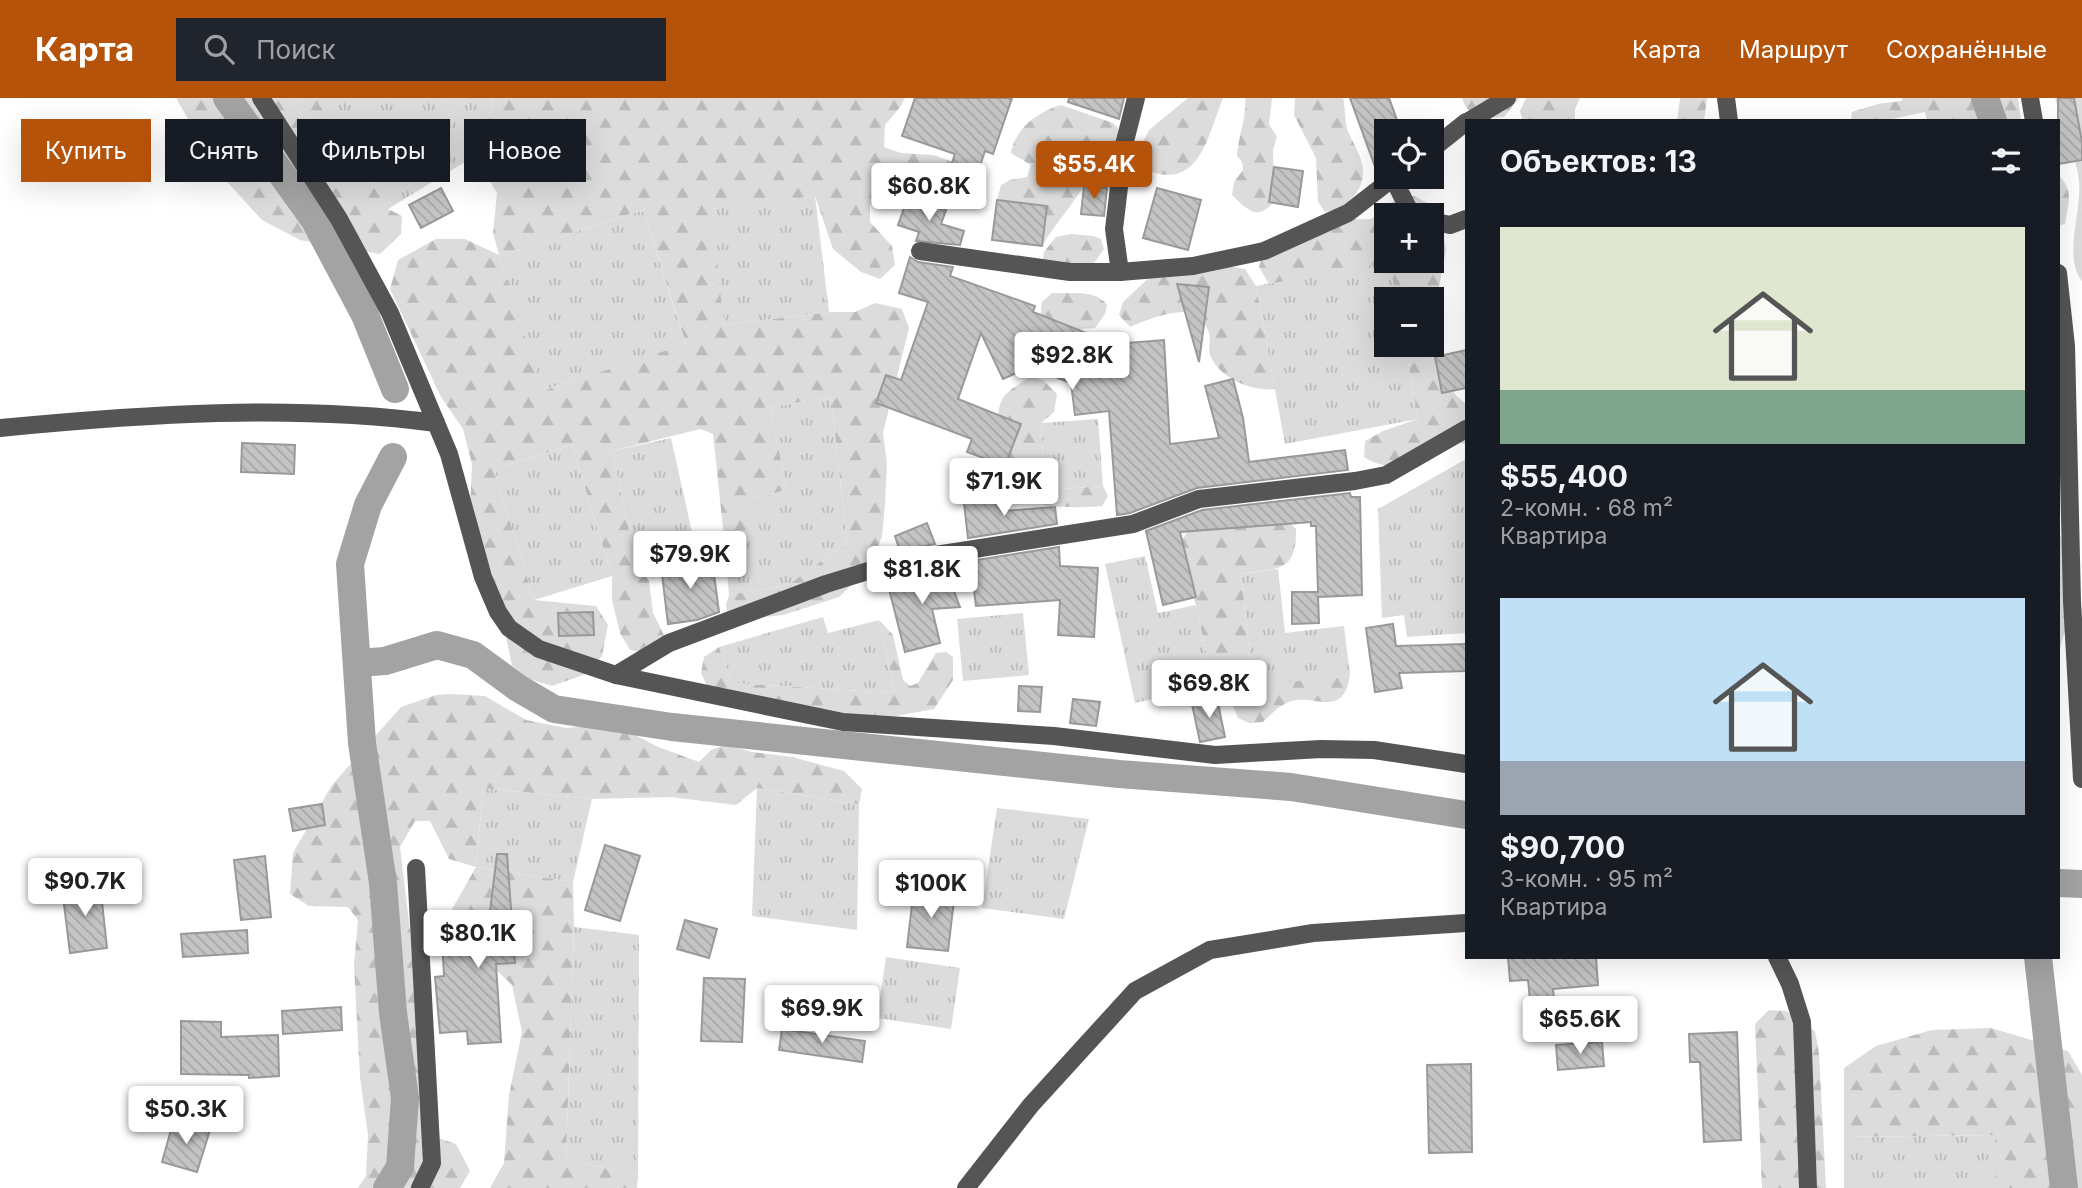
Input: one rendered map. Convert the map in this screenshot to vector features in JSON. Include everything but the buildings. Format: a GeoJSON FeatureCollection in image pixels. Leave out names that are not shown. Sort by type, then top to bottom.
{"type":"FeatureCollection","features":[{"type":"Feature","properties":{"kind":"street"},"geometry":{"type":"LineString","coordinates":[[261,98],[339,219],[390,313],[449,454],[483,577],[498,611],[509,628],[539,649],[616,675],[844,722],[1054,736],[1215,755],[1321,749],[1374,750],[1465,764]]}},
{"type":"Feature","properties":{"kind":"street"},"geometry":{"type":"LineString","coordinates":[[1119,272],[1114,229],[1124,145],[1136,98]]}},
{"type":"Feature","properties":{"kind":"street"},"geometry":{"type":"LineString","coordinates":[[1473,119],[1507,98]]}},
{"type":"Feature","properties":{"kind":"street"},"geometry":{"type":"LineString","coordinates":[[1726,98],[1729,119]]}},
{"type":"Feature","properties":{"kind":"street"},"geometry":{"type":"LineString","coordinates":[[2030,98],[2034,119]]}},
{"type":"Feature","properties":{"kind":"street"},"geometry":{"type":"LineString","coordinates":[[1444,140],[1465,124]]}},
{"type":"Feature","properties":{"kind":"street"},"geometry":{"type":"LineString","coordinates":[[920,251],[1070,272],[1119,272],[1194,266],[1264,251],[1348,213],[1379,189]]}},
{"type":"Feature","properties":{"kind":"street"},"geometry":{"type":"LineString","coordinates":[[1444,224],[1450,225],[1465,219]]}},
{"type":"Feature","properties":{"kind":"street"},"geometry":{"type":"LineString","coordinates":[[2060,282],[2074,347],[2072,601],[2082,779]]}},
{"type":"Feature","properties":{"kind":"street"},"geometry":{"type":"LineString","coordinates":[[0,428],[136,415],[251,412],[377,417],[436,424]]}},
{"type":"Feature","properties":{"kind":"street"},"geometry":{"type":"LineString","coordinates":[[616,675],[669,643],[826,584],[881,567],[923,557],[1133,524],[1199,499],[1356,481],[1385,475],[1465,430]]}},
{"type":"Feature","properties":{"kind":"street"},"geometry":{"type":"LineString","coordinates":[[2072,601],[2082,625]]}},
{"type":"Feature","properties":{"kind":"street"},"geometry":{"type":"LineString","coordinates":[[416,868],[432,1163],[420,1188]]}},
{"type":"Feature","properties":{"kind":"street"},"geometry":{"type":"LineString","coordinates":[[966,1188],[1031,1105],[1135,991],[1210,950],[1313,933],[1465,923]]}},
{"type":"Feature","properties":{"kind":"street"},"geometry":{"type":"LineString","coordinates":[[1778,959],[1790,984],[1802,1022],[1808,1188]]}},
{"type":"Feature","properties":{"kind":"green space"},"geometry":{"type":"Polygon","coordinates":[[[176,98],[315,98],[329,119],[297,119],[297,182],[370,182],[388,209],[402,216],[401,234],[380,254],[300,240],[262,220],[227,182],[283,182],[283,119],[188,119],[176,98]]]}},
{"type":"Feature","properties":{"kind":"green space"},"geometry":{"type":"Polygon","coordinates":[[[315,98],[493,98],[489,119],[464,119],[464,163],[450,171],[450,119],[329,119],[315,98]]]}},
{"type":"Feature","properties":{"kind":"green space"},"geometry":{"type":"Polygon","coordinates":[[[493,98],[905,98],[885,125],[884,147],[901,153],[934,155],[958,164],[954,185],[948,191],[937,196],[886,197],[870,205],[870,222],[892,246],[895,265],[880,279],[861,272],[833,249],[815,196],[711,209],[724,325],[829,312],[855,312],[875,303],[902,309],[909,328],[883,433],[887,464],[882,536],[870,567],[839,597],[783,615],[735,620],[728,616],[726,605],[729,595],[788,585],[847,543],[831,397],[770,407],[787,490],[753,498],[753,539],[725,547],[713,434],[700,429],[612,451],[636,563],[649,581],[653,613],[664,635],[663,643],[644,653],[630,650],[620,633],[612,600],[612,576],[572,445],[494,469],[534,600],[596,606],[608,625],[602,656],[586,674],[552,686],[526,678],[512,665],[493,577],[470,510],[472,464],[463,429],[441,397],[390,289],[398,260],[436,239],[465,239],[499,255],[493,233],[497,193],[492,182],[586,182],[586,119],[489,119],[493,98]],[[643,210],[499,256],[542,391],[686,344],[643,210]]]}},
{"type":"Feature","properties":{"kind":"green space"},"geometry":{"type":"Polygon","coordinates":[[[1188,98],[1223,98],[1206,144],[1198,157],[1178,174],[1163,174],[1144,169],[1137,154],[1149,130],[1188,98]]]}},
{"type":"Feature","properties":{"kind":"green space"},"geometry":{"type":"Polygon","coordinates":[[[1245,98],[1272,98],[1269,124],[1277,137],[1273,158],[1280,195],[1267,208],[1257,212],[1246,208],[1232,195],[1234,182],[1243,170],[1242,162],[1237,156],[1245,98]]]}},
{"type":"Feature","properties":{"kind":"green space"},"geometry":{"type":"Polygon","coordinates":[[[1295,98],[1343,98],[1347,129],[1361,160],[1363,178],[1360,187],[1349,201],[1334,210],[1325,212],[1318,202],[1316,158],[1294,115],[1295,98]]]}},
{"type":"Feature","properties":{"kind":"green space"},"geometry":{"type":"Polygon","coordinates":[[[1462,98],[1519,98],[1504,117],[1491,118],[1478,116],[1468,110],[1462,98]]]}},
{"type":"Feature","properties":{"kind":"green space"},"geometry":{"type":"Polygon","coordinates":[[[1526,98],[1580,98],[1575,109],[1575,119],[1522,119],[1520,111],[1526,98]]]}},
{"type":"Feature","properties":{"kind":"green space"},"geometry":{"type":"Polygon","coordinates":[[[1680,98],[1707,98],[1704,119],[1677,119],[1680,98]]]}},
{"type":"Feature","properties":{"kind":"green space"},"geometry":{"type":"Polygon","coordinates":[[[1903,98],[2018,98],[2021,119],[1927,119],[1925,112],[1892,119],[1851,119],[1852,112],[1878,104],[1901,101],[1903,98]]]}},
{"type":"Feature","properties":{"kind":"green space"},"geometry":{"type":"Polygon","coordinates":[[[2055,98],[2082,98],[2082,281],[2074,260],[2073,247],[2079,181],[2055,98]]]}},
{"type":"Feature","properties":{"kind":"green space"},"geometry":{"type":"Polygon","coordinates":[[[1061,105],[1113,123],[1122,133],[1118,152],[1091,173],[1042,246],[1047,206],[997,200],[1001,185],[1010,180],[1027,177],[1031,165],[1011,153],[1017,136],[1036,117],[1061,105]]]}},
{"type":"Feature","properties":{"kind":"green space"},"geometry":{"type":"Polygon","coordinates":[[[2060,177],[2069,197],[2065,224],[2060,225],[2060,177]]]}},
{"type":"Feature","properties":{"kind":"green space"},"geometry":{"type":"Polygon","coordinates":[[[370,182],[432,182],[388,209],[370,182]]]}},
{"type":"Feature","properties":{"kind":"green space"},"geometry":{"type":"Polygon","coordinates":[[[815,196],[829,312],[724,325],[710,209],[815,196]]]}},
{"type":"Feature","properties":{"kind":"green space"},"geometry":{"type":"Polygon","coordinates":[[[1414,196],[1427,203],[1391,203],[1414,196]]]}},
{"type":"Feature","properties":{"kind":"green space"},"geometry":{"type":"Polygon","coordinates":[[[643,210],[686,345],[541,391],[499,256],[643,210]]]}},
{"type":"Feature","properties":{"kind":"green space"},"geometry":{"type":"Polygon","coordinates":[[[1373,218],[1374,265],[1269,284],[1259,267],[1261,260],[1353,219],[1373,218]]]}},
{"type":"Feature","properties":{"kind":"green space"},"geometry":{"type":"Polygon","coordinates":[[[1071,234],[1101,239],[1104,249],[1092,266],[1066,280],[1052,276],[1042,266],[1044,252],[1056,237],[1071,234]]]}},
{"type":"Feature","properties":{"kind":"green space"},"geometry":{"type":"Polygon","coordinates":[[[1374,264],[1374,273],[1392,273],[1395,287],[1374,287],[1374,357],[1407,357],[1418,419],[1285,444],[1256,286],[1374,264]]]}},
{"type":"Feature","properties":{"kind":"green space"},"geometry":{"type":"Polygon","coordinates":[[[1229,266],[1245,269],[1256,286],[1275,389],[1256,388],[1237,382],[1214,363],[1210,355],[1209,333],[1199,313],[1164,315],[1130,327],[1119,315],[1123,302],[1152,275],[1209,272],[1229,266]]]}},
{"type":"Feature","properties":{"kind":"green space"},"geometry":{"type":"Polygon","coordinates":[[[1391,273],[1442,273],[1439,287],[1394,287],[1391,273]]]}},
{"type":"Feature","properties":{"kind":"green space"},"geometry":{"type":"Polygon","coordinates":[[[1052,293],[1090,294],[1107,305],[1105,314],[1095,328],[1054,331],[1040,318],[1042,302],[1052,293]]]}},
{"type":"Feature","properties":{"kind":"green space"},"geometry":{"type":"Polygon","coordinates":[[[1407,357],[1436,357],[1443,378],[1465,403],[1465,444],[1445,443],[1396,464],[1376,463],[1364,457],[1365,441],[1383,431],[1418,419],[1407,357]]]}},
{"type":"Feature","properties":{"kind":"green space"},"geometry":{"type":"Polygon","coordinates":[[[1031,376],[1044,381],[1057,394],[1054,412],[1041,423],[1045,490],[1103,486],[1108,496],[1102,506],[1061,507],[1039,504],[1023,497],[1009,477],[998,432],[1000,405],[1008,392],[1031,376]]]}},
{"type":"Feature","properties":{"kind":"green space"},"geometry":{"type":"Polygon","coordinates":[[[831,397],[847,543],[788,585],[729,595],[725,547],[753,539],[753,498],[787,490],[770,407],[831,397]]]}},
{"type":"Feature","properties":{"kind":"green space"},"geometry":{"type":"Polygon","coordinates":[[[1098,419],[1103,486],[1045,490],[1041,423],[1098,419]]]}},
{"type":"Feature","properties":{"kind":"green space"},"geometry":{"type":"Polygon","coordinates":[[[671,438],[696,550],[636,563],[612,451],[671,438]]]}},
{"type":"Feature","properties":{"kind":"green space"},"geometry":{"type":"Polygon","coordinates":[[[572,445],[612,576],[534,600],[494,469],[572,445]]]}},
{"type":"Feature","properties":{"kind":"green space"},"geometry":{"type":"Polygon","coordinates":[[[1465,460],[1465,633],[1407,637],[1404,615],[1382,618],[1378,509],[1465,460]]]}},
{"type":"Feature","properties":{"kind":"green space"},"geometry":{"type":"Polygon","coordinates":[[[1285,518],[1296,529],[1293,554],[1288,561],[1274,569],[1241,574],[1253,686],[1350,675],[1346,689],[1341,697],[1334,701],[1289,702],[1263,722],[1249,723],[1238,718],[1230,699],[1213,686],[1196,605],[1177,552],[1187,531],[1285,518]]]}},
{"type":"Feature","properties":{"kind":"green space"},"geometry":{"type":"Polygon","coordinates":[[[2060,536],[2077,572],[2060,648],[2060,536]]]}},
{"type":"Feature","properties":{"kind":"green space"},"geometry":{"type":"Polygon","coordinates":[[[1145,556],[1158,613],[1196,605],[1213,686],[1135,703],[1105,564],[1145,556]]]}},
{"type":"Feature","properties":{"kind":"green space"},"geometry":{"type":"Polygon","coordinates":[[[1278,569],[1285,633],[1344,626],[1350,675],[1253,687],[1241,574],[1278,569]]]}},
{"type":"Feature","properties":{"kind":"green space"},"geometry":{"type":"Polygon","coordinates":[[[1023,613],[1029,675],[963,681],[957,619],[1023,613]]]}},
{"type":"Feature","properties":{"kind":"green space"},"geometry":{"type":"Polygon","coordinates":[[[823,617],[828,633],[879,620],[895,693],[732,683],[719,647],[823,617]]]}},
{"type":"Feature","properties":{"kind":"green space"},"geometry":{"type":"Polygon","coordinates":[[[879,620],[893,635],[903,680],[910,686],[918,683],[936,653],[946,652],[953,657],[953,680],[934,709],[896,716],[843,715],[708,688],[701,673],[704,657],[719,647],[732,683],[895,693],[879,620]]]}},
{"type":"Feature","properties":{"kind":"green space"},"geometry":{"type":"Polygon","coordinates":[[[436,695],[485,696],[526,720],[566,728],[588,726],[628,731],[656,746],[699,762],[711,750],[725,745],[752,752],[792,757],[844,771],[862,789],[859,804],[757,788],[736,805],[670,797],[592,799],[483,788],[476,867],[449,859],[430,821],[415,821],[400,847],[417,989],[429,1135],[456,1144],[470,1171],[460,1188],[358,1188],[366,1176],[368,1135],[360,1077],[354,965],[358,920],[348,907],[309,906],[290,894],[293,853],[332,785],[401,707],[436,695]]]}},
{"type":"Feature","properties":{"kind":"green space"},"geometry":{"type":"Polygon","coordinates":[[[483,788],[592,799],[573,882],[476,867],[483,788]]]}},
{"type":"Feature","properties":{"kind":"green space"},"geometry":{"type":"Polygon","coordinates":[[[757,788],[859,804],[857,930],[752,916],[757,788]]]}},
{"type":"Feature","properties":{"kind":"green space"},"geometry":{"type":"Polygon","coordinates":[[[997,808],[1089,819],[1064,919],[982,908],[997,808]]]}},
{"type":"Feature","properties":{"kind":"green space"},"geometry":{"type":"Polygon","coordinates":[[[476,867],[573,882],[574,927],[566,1159],[638,1176],[637,1188],[490,1188],[504,1163],[509,1095],[522,1032],[512,985],[447,924],[451,911],[476,867]]]}},
{"type":"Feature","properties":{"kind":"green space"},"geometry":{"type":"Polygon","coordinates":[[[574,927],[639,935],[638,1176],[566,1159],[574,927]]]}},
{"type":"Feature","properties":{"kind":"green space"},"geometry":{"type":"Polygon","coordinates":[[[886,957],[960,968],[951,1029],[877,1018],[886,957]]]}},
{"type":"Feature","properties":{"kind":"green space"},"geometry":{"type":"Polygon","coordinates":[[[1769,1010],[1786,1011],[1815,1031],[1819,1053],[1826,1188],[1762,1188],[1755,1024],[1769,1010]]]}},
{"type":"Feature","properties":{"kind":"green space"},"geometry":{"type":"Polygon","coordinates":[[[1991,1028],[2068,1051],[2082,1075],[2082,1188],[1996,1188],[1995,1135],[1844,1137],[1844,1068],[1876,1046],[1932,1030],[1991,1028]]]}},
{"type":"Feature","properties":{"kind":"green space"},"geometry":{"type":"Polygon","coordinates":[[[1996,1135],[1996,1188],[1844,1188],[1844,1137],[1996,1135]]]}},
{"type":"Feature","properties":{"kind":"waterway"},"geometry":{"type":"LineString","coordinates":[[227,98],[314,219],[365,315],[395,389]]}},
{"type":"Feature","properties":{"kind":"waterway"},"geometry":{"type":"LineString","coordinates":[[1985,98],[1992,119]]}},
{"type":"Feature","properties":{"kind":"waterway"},"geometry":{"type":"LineString","coordinates":[[387,1188],[400,1167],[405,1098],[393,1013],[383,883],[362,743],[350,564],[368,505],[393,457]]}},
{"type":"Feature","properties":{"kind":"waterway"},"geometry":{"type":"LineString","coordinates":[[357,663],[385,661],[437,645],[473,655],[518,688],[554,709],[672,727],[1119,774],[1291,787],[1465,815]]}},
{"type":"Feature","properties":{"kind":"waterway"},"geometry":{"type":"LineString","coordinates":[[2060,883],[2082,884]]}},
{"type":"Feature","properties":{"kind":"waterway"},"geometry":{"type":"LineString","coordinates":[[2038,959],[2064,1188]]}}]}
